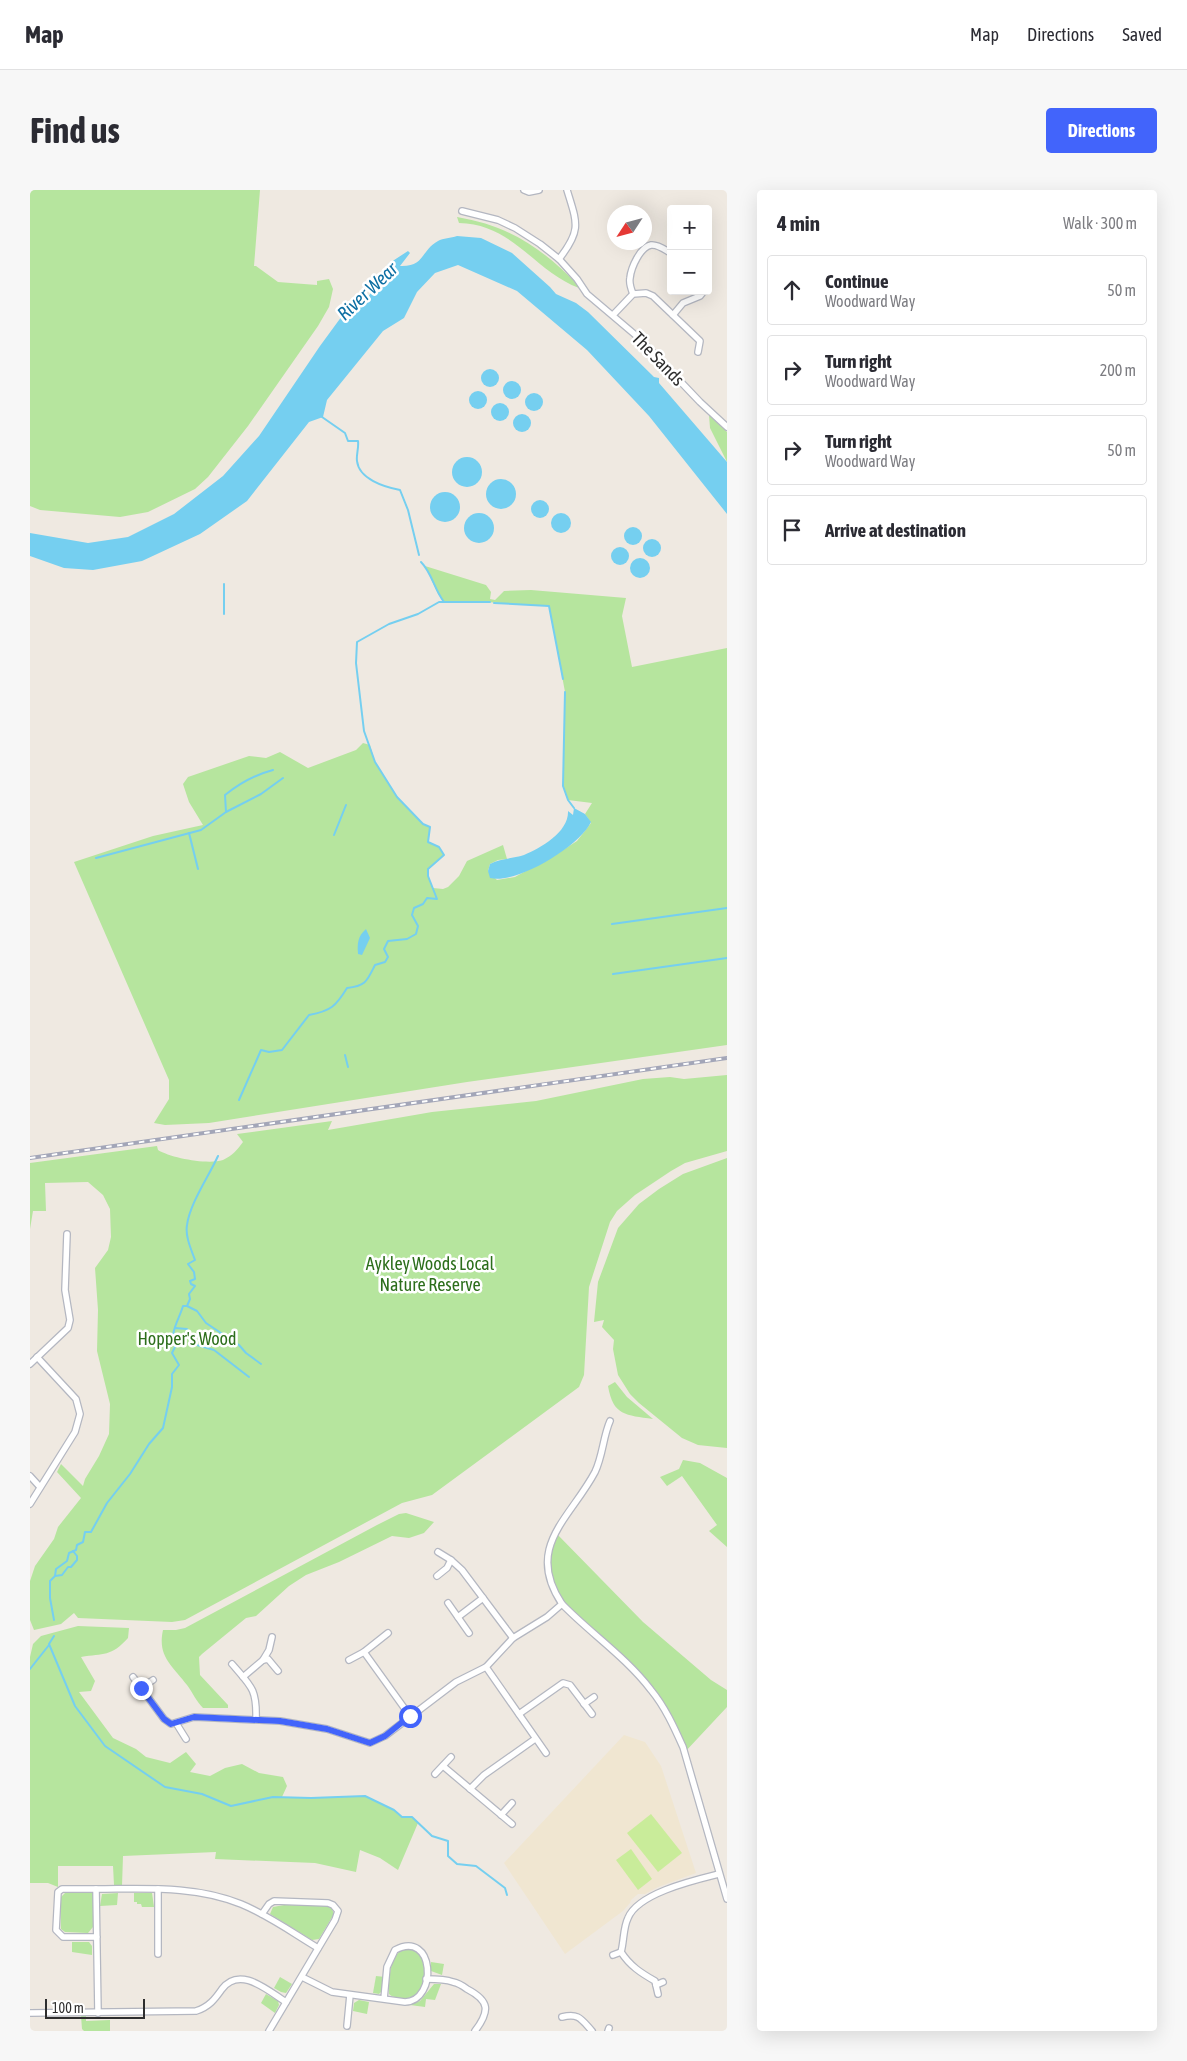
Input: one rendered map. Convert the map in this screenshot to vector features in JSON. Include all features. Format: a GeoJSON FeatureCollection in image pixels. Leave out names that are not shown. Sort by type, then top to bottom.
{"type":"FeatureCollection","features":[{"type":"Feature","properties":{"kind":"street"},"geometry":{"type":"LineString","coordinates":[[524,190],[530,192],[539,190]]}},
{"type":"Feature","properties":{"kind":"street"},"geometry":{"type":"LineString","coordinates":[[560,259],[572,243],[576,233],[575,220],[567,190]]}},
{"type":"Feature","properties":{"kind":"street","name":"The Sands"},"geometry":{"type":"LineString","coordinates":[[462,211],[498,220],[515,228],[560,259],[587,294],[639,338],[700,402],[727,426]]}},
{"type":"Feature","properties":{"kind":"street"},"geometry":{"type":"LineString","coordinates":[[633,294],[630,278],[638,257],[644,248],[649,245],[656,245],[667,251]]}},
{"type":"Feature","properties":{"kind":"street"},"geometry":{"type":"LineString","coordinates":[[613,316],[633,294],[653,296],[700,341],[698,352]]}},
{"type":"Feature","properties":{"kind":"street"},"geometry":{"type":"LineString","coordinates":[[673,315],[683,303],[701,295]]}},
{"type":"Feature","properties":{"kind":"street"},"geometry":{"type":"LineString","coordinates":[[30,1364],[68,1328],[70,1320],[65,1290],[67,1234]]}},
{"type":"Feature","properties":{"kind":"street"},"geometry":{"type":"LineString","coordinates":[[30,1504],[75,1432],[80,1414],[76,1399],[37,1357]]}},
{"type":"Feature","properties":{"kind":"street"},"geometry":{"type":"LineString","coordinates":[[610,1421],[600,1462],[557,1528],[549,1546],[546,1564],[549,1580],[553,1591],[562,1604],[637,1673],[650,1688],[673,1723],[683,1747],[727,1899]]}},
{"type":"Feature","properties":{"kind":"street"},"geometry":{"type":"LineString","coordinates":[[30,1476],[40,1487]]}},
{"type":"Feature","properties":{"kind":"street"},"geometry":{"type":"LineString","coordinates":[[438,1552],[462,1570],[513,1638]]}},
{"type":"Feature","properties":{"kind":"street"},"geometry":{"type":"LineString","coordinates":[[437,1576],[447,1568],[451,1560]]}},
{"type":"Feature","properties":{"kind":"street"},"geometry":{"type":"LineString","coordinates":[[458,1617],[483,1598]]}},
{"type":"Feature","properties":{"kind":"street"},"geometry":{"type":"LineString","coordinates":[[448,1603],[469,1633]]}},
{"type":"Feature","properties":{"kind":"street"},"geometry":{"type":"LineString","coordinates":[[133,1677],[164,1719],[171,1724],[194,1717],[280,1721],[327,1729],[370,1743],[385,1736],[456,1682],[486,1667],[513,1638],[547,1617],[562,1604]]}},
{"type":"Feature","properties":{"kind":"street"},"geometry":{"type":"LineString","coordinates":[[350,1660],[388,1634]]}},
{"type":"Feature","properties":{"kind":"street"},"geometry":{"type":"LineString","coordinates":[[243,1677],[263,1660],[269,1650],[272,1637]]}},
{"type":"Feature","properties":{"kind":"street"},"geometry":{"type":"LineString","coordinates":[[364,1652],[410,1716]]}},
{"type":"Feature","properties":{"kind":"street"},"geometry":{"type":"LineString","coordinates":[[263,1660],[268,1659],[278,1671]]}},
{"type":"Feature","properties":{"kind":"street"},"geometry":{"type":"LineString","coordinates":[[232,1664],[252,1687],[256,1703],[256,1720]]}},
{"type":"Feature","properties":{"kind":"street"},"geometry":{"type":"LineString","coordinates":[[486,1667],[546,1753]]}},
{"type":"Feature","properties":{"kind":"street"},"geometry":{"type":"LineString","coordinates":[[141,1688],[153,1680]]}},
{"type":"Feature","properties":{"kind":"street"},"geometry":{"type":"LineString","coordinates":[[519,1714],[563,1682],[570,1684],[592,1714]]}},
{"type":"Feature","properties":{"kind":"street"},"geometry":{"type":"LineString","coordinates":[[584,1704],[594,1696]]}},
{"type":"Feature","properties":{"kind":"street"},"geometry":{"type":"LineString","coordinates":[[176,1723],[186,1739]]}},
{"type":"Feature","properties":{"kind":"street"},"geometry":{"type":"LineString","coordinates":[[470,1789],[484,1775],[536,1739]]}},
{"type":"Feature","properties":{"kind":"street"},"geometry":{"type":"LineString","coordinates":[[435,1774],[451,1758]]}},
{"type":"Feature","properties":{"kind":"street"},"geometry":{"type":"LineString","coordinates":[[443,1766],[512,1824]]}},
{"type":"Feature","properties":{"kind":"street"},"geometry":{"type":"LineString","coordinates":[[501,1815],[512,1803]]}},
{"type":"Feature","properties":{"kind":"street"},"geometry":{"type":"LineString","coordinates":[[658,1994],[655,1981],[628,1963],[621,1952],[627,1919],[640,1903],[675,1887],[720,1874]]}},
{"type":"Feature","properties":{"kind":"street"},"geometry":{"type":"LineString","coordinates":[[97,1937],[63,1937],[56,1930],[58,1892],[62,1889],[182,1890],[224,1899],[241,1904],[262,1914],[318,1948]]}},
{"type":"Feature","properties":{"kind":"street"},"geometry":{"type":"LineString","coordinates":[[96,1889],[98,2013]]}},
{"type":"Feature","properties":{"kind":"street"},"geometry":{"type":"LineString","coordinates":[[158,1889],[158,1954]]}},
{"type":"Feature","properties":{"kind":"street"},"geometry":{"type":"LineString","coordinates":[[262,1914],[269,1904],[274,1901],[328,1903],[333,1905],[338,1911],[337,1916],[270,2031]]}},
{"type":"Feature","properties":{"kind":"street"},"geometry":{"type":"LineString","coordinates":[[302,1977],[322,1989],[350,1995],[405,2002],[416,2000],[424,1990],[427,1963],[423,1954],[414,1946],[401,1947],[395,1950],[391,1956],[387,1967],[384,1999]]}},
{"type":"Feature","properties":{"kind":"street"},"geometry":{"type":"LineString","coordinates":[[612,1955],[621,1952]]}},
{"type":"Feature","properties":{"kind":"street"},"geometry":{"type":"LineString","coordinates":[[30,2013],[196,2011],[213,2002],[228,1984],[240,1978],[248,1980],[286,2002]]}},
{"type":"Feature","properties":{"kind":"street"},"geometry":{"type":"LineString","coordinates":[[426,1979],[453,1982],[480,1996],[486,2003],[486,2012],[475,2031]]}},
{"type":"Feature","properties":{"kind":"street"},"geometry":{"type":"LineString","coordinates":[[656,1985],[664,1982]]}},
{"type":"Feature","properties":{"kind":"street"},"geometry":{"type":"LineString","coordinates":[[347,2026],[350,1995]]}},
{"type":"Feature","properties":{"kind":"street"},"geometry":{"type":"LineString","coordinates":[[572,2014],[573,2006]]}},
{"type":"Feature","properties":{"kind":"street"},"geometry":{"type":"LineString","coordinates":[[562,2016],[572,2014],[582,2019],[592,2031]]}},
{"type":"Feature","properties":{"kind":"shaded area"},"geometry":{"type":"Polygon","coordinates":[[[624,1735],[645,1742],[661,1766],[696,1873],[658,1887],[645,1894],[638,1894],[623,1911],[565,1954],[504,1863],[624,1735]]]}},
{"type":"Feature","properties":{"kind":"green space"},"geometry":{"type":"Polygon","coordinates":[[[30,190],[260,190],[254,266],[278,282],[317,285],[317,281],[329,279],[333,289],[329,307],[318,326],[248,426],[208,477],[195,489],[148,512],[120,517],[40,510],[30,506],[30,190]]]}},
{"type":"Feature","properties":{"kind":"green space"},"geometry":{"type":"Polygon","coordinates":[[[457,217],[493,226],[524,241],[552,260],[579,288],[549,271],[522,249],[494,231],[478,225],[459,223],[457,217]]]}},
{"type":"Feature","properties":{"kind":"green space"},"geometry":{"type":"Polygon","coordinates":[[[709,415],[727,432],[727,462],[710,428],[709,415]]]}},
{"type":"Feature","properties":{"kind":"green space"},"geometry":{"type":"Polygon","coordinates":[[[425,566],[486,585],[491,592],[490,599],[495,600],[504,591],[531,590],[626,598],[622,616],[632,667],[727,648],[727,1045],[467,1082],[209,1123],[165,1125],[154,1123],[169,1099],[169,1080],[74,862],[153,836],[203,825],[189,802],[183,784],[188,777],[249,756],[266,758],[280,752],[308,768],[356,750],[363,743],[370,745],[375,762],[397,797],[423,824],[430,827],[428,842],[439,847],[444,855],[428,870],[428,876],[433,888],[443,889],[448,887],[459,876],[467,861],[503,845],[507,859],[498,860],[490,864],[488,871],[497,880],[515,877],[577,841],[591,823],[585,814],[592,803],[568,800],[563,786],[565,692],[549,606],[469,601],[444,602],[438,594],[425,566]]]}},
{"type":"Feature","properties":{"kind":"green space","name":"Aykley Woods Local Nature Reserve"},"geometry":{"type":"Polygon","coordinates":[[[727,1075],[727,1151],[685,1163],[671,1171],[635,1195],[617,1211],[610,1222],[589,1287],[584,1375],[579,1387],[432,1495],[402,1503],[185,1620],[172,1622],[78,1618],[74,1613],[61,1624],[34,1630],[30,1620],[30,1581],[35,1566],[54,1539],[58,1527],[81,1498],[57,1472],[61,1464],[83,1486],[109,1434],[110,1404],[97,1351],[98,1310],[95,1268],[108,1250],[111,1237],[110,1209],[103,1195],[88,1182],[45,1183],[46,1211],[33,1211],[30,1229],[30,1163],[157,1146],[158,1150],[180,1158],[208,1162],[216,1161],[223,1160],[235,1152],[241,1145],[243,1142],[237,1134],[332,1121],[328,1130],[432,1112],[536,1101],[643,1079],[670,1077],[684,1079],[727,1075]]]}},
{"type":"Feature","properties":{"kind":"green space"},"geometry":{"type":"Polygon","coordinates":[[[727,1158],[727,1448],[698,1445],[682,1438],[639,1403],[630,1394],[618,1375],[613,1349],[614,1340],[602,1327],[604,1320],[594,1322],[598,1282],[618,1228],[639,1204],[659,1189],[683,1174],[727,1158]]]}},
{"type":"Feature","properties":{"kind":"green space"},"geometry":{"type":"Polygon","coordinates":[[[615,1382],[627,1397],[653,1419],[628,1415],[617,1409],[610,1396],[608,1386],[615,1382]]]}},
{"type":"Feature","properties":{"kind":"green space"},"geometry":{"type":"Polygon","coordinates":[[[683,1460],[700,1463],[727,1478],[727,1547],[709,1531],[717,1525],[682,1476],[667,1486],[660,1477],[679,1469],[683,1460]]]}},
{"type":"Feature","properties":{"kind":"green space"},"geometry":{"type":"Polygon","coordinates":[[[406,1513],[434,1522],[424,1533],[409,1538],[392,1536],[339,1562],[306,1575],[289,1586],[256,1616],[246,1618],[202,1654],[199,1657],[200,1675],[228,1705],[228,1708],[203,1708],[198,1703],[164,1654],[162,1647],[163,1630],[185,1628],[377,1525],[399,1514],[406,1513]]]}},
{"type":"Feature","properties":{"kind":"green space"},"geometry":{"type":"Polygon","coordinates":[[[555,1532],[643,1622],[711,1680],[727,1690],[727,1707],[684,1753],[650,1688],[573,1615],[549,1580],[549,1546],[555,1532]]]}},
{"type":"Feature","properties":{"kind":"green space"},"geometry":{"type":"Polygon","coordinates":[[[78,1626],[129,1628],[128,1638],[117,1648],[107,1653],[81,1657],[95,1681],[91,1691],[79,1692],[113,1738],[136,1749],[146,1757],[170,1763],[186,1752],[196,1764],[190,1772],[210,1776],[225,1768],[242,1764],[259,1773],[283,1777],[287,1786],[282,1797],[365,1796],[394,1810],[402,1817],[412,1817],[418,1823],[398,1870],[380,1858],[360,1850],[356,1872],[315,1863],[215,1859],[216,1852],[123,1856],[122,1886],[114,1885],[113,1866],[58,1866],[58,1887],[48,1883],[30,1883],[30,1657],[33,1644],[41,1636],[78,1626]]]}},
{"type":"Feature","properties":{"kind":"green space"},"geometry":{"type":"Polygon","coordinates":[[[651,1814],[682,1853],[658,1872],[627,1833],[651,1814]]]}},
{"type":"Feature","properties":{"kind":"green space"},"geometry":{"type":"Polygon","coordinates":[[[631,1849],[652,1879],[638,1890],[616,1860],[631,1849]]]}},
{"type":"Feature","properties":{"kind":"green space"},"geometry":{"type":"Polygon","coordinates":[[[67,1891],[93,1892],[93,1927],[88,1933],[65,1932],[61,1929],[60,1898],[67,1891]]]}},
{"type":"Feature","properties":{"kind":"green space"},"geometry":{"type":"Polygon","coordinates":[[[118,1893],[117,1905],[100,1906],[102,1894],[118,1893]]]}},
{"type":"Feature","properties":{"kind":"green space"},"geometry":{"type":"Polygon","coordinates":[[[134,1893],[152,1893],[154,1907],[142,1907],[141,1904],[134,1902],[134,1893]]]}},
{"type":"Feature","properties":{"kind":"green space"},"geometry":{"type":"Polygon","coordinates":[[[284,1905],[329,1906],[334,1914],[319,1939],[312,1940],[270,1914],[273,1907],[284,1905]]]}},
{"type":"Feature","properties":{"kind":"green space"},"geometry":{"type":"Polygon","coordinates":[[[72,1942],[89,1942],[92,1946],[92,1955],[72,1952],[72,1942]]]}},
{"type":"Feature","properties":{"kind":"green space"},"geometry":{"type":"Polygon","coordinates":[[[405,1948],[415,1950],[421,1955],[425,1970],[424,1979],[417,1994],[410,1998],[400,1998],[389,1994],[390,1975],[396,1956],[405,1948]]]}},
{"type":"Feature","properties":{"kind":"green space"},"geometry":{"type":"Polygon","coordinates":[[[431,1962],[444,1964],[442,1975],[431,1971],[431,1962]]]}},
{"type":"Feature","properties":{"kind":"green space"},"geometry":{"type":"Polygon","coordinates":[[[376,1976],[385,1977],[382,1991],[379,1994],[373,1993],[376,1976]]]}},
{"type":"Feature","properties":{"kind":"green space"},"geometry":{"type":"Polygon","coordinates":[[[280,1977],[292,1984],[286,1993],[274,1988],[280,1977]]]}},
{"type":"Feature","properties":{"kind":"green space"},"geometry":{"type":"Polygon","coordinates":[[[434,1984],[441,1984],[435,2000],[426,1999],[425,2007],[410,2005],[420,2001],[434,1984]]]}},
{"type":"Feature","properties":{"kind":"green space"},"geometry":{"type":"Polygon","coordinates":[[[266,1994],[278,2001],[279,2005],[275,2013],[261,2003],[266,1994]]]}},
{"type":"Feature","properties":{"kind":"green space"},"geometry":{"type":"Polygon","coordinates":[[[359,2000],[369,2002],[367,2014],[353,2011],[354,2003],[359,2000]]]}},
{"type":"Feature","properties":{"kind":"green space"},"geometry":{"type":"Polygon","coordinates":[[[81,2016],[86,2016],[86,2021],[110,2020],[110,2031],[84,2031],[82,2029],[81,2016]]]}},
{"type":"Feature","properties":{"kind":"water"},"geometry":{"type":"Polygon","coordinates":[[[457,236],[481,238],[512,253],[556,294],[576,303],[588,312],[654,377],[659,378],[659,383],[727,462],[727,514],[649,416],[587,350],[517,291],[458,265],[435,273],[417,292],[404,318],[383,331],[327,400],[323,417],[309,422],[247,501],[200,534],[142,561],[93,570],[64,568],[30,556],[30,533],[88,543],[128,537],[174,514],[223,476],[259,436],[350,305],[368,297],[374,288],[390,282],[398,274],[386,268],[388,264],[408,251],[410,253],[400,266],[414,264],[438,241],[457,236]]]}},
{"type":"Feature","properties":{"kind":"water"},"geometry":{"type":"Polygon","coordinates":[[[486,369],[494,369],[499,374],[497,385],[486,387],[481,382],[481,374],[486,369]]]}},
{"type":"Feature","properties":{"kind":"water"},"geometry":{"type":"Polygon","coordinates":[[[508,381],[516,381],[521,386],[519,397],[508,399],[503,394],[503,386],[508,381]]]}},
{"type":"Feature","properties":{"kind":"water"},"geometry":{"type":"Polygon","coordinates":[[[474,391],[482,391],[487,396],[485,407],[474,409],[469,404],[469,396],[474,391]]]}},
{"type":"Feature","properties":{"kind":"water"},"geometry":{"type":"Polygon","coordinates":[[[530,393],[538,393],[543,398],[541,409],[530,411],[525,406],[525,398],[530,393]]]}},
{"type":"Feature","properties":{"kind":"water"},"geometry":{"type":"Polygon","coordinates":[[[496,403],[504,403],[509,408],[507,419],[496,421],[491,416],[491,408],[496,403]]]}},
{"type":"Feature","properties":{"kind":"water"},"geometry":{"type":"Polygon","coordinates":[[[518,414],[526,414],[531,419],[529,430],[518,432],[513,427],[513,419],[518,414]]]}},
{"type":"Feature","properties":{"kind":"water"},"geometry":{"type":"Polygon","coordinates":[[[467,457],[477,462],[482,472],[477,482],[467,487],[457,482],[452,472],[457,462],[467,457]]]}},
{"type":"Feature","properties":{"kind":"water"},"geometry":{"type":"Polygon","coordinates":[[[501,479],[511,484],[516,494],[511,504],[501,509],[491,504],[486,494],[491,484],[501,479]]]}},
{"type":"Feature","properties":{"kind":"water"},"geometry":{"type":"Polygon","coordinates":[[[445,492],[455,497],[460,507],[455,517],[445,522],[435,517],[430,507],[435,497],[445,492]]]}},
{"type":"Feature","properties":{"kind":"water"},"geometry":{"type":"Polygon","coordinates":[[[536,500],[544,500],[549,505],[547,516],[536,518],[531,513],[531,505],[536,500]]]}},
{"type":"Feature","properties":{"kind":"water"},"geometry":{"type":"Polygon","coordinates":[[[479,513],[489,518],[494,528],[489,538],[479,543],[469,538],[464,528],[469,518],[479,513]]]}},
{"type":"Feature","properties":{"kind":"water"},"geometry":{"type":"Polygon","coordinates":[[[561,513],[568,516],[571,523],[568,530],[561,533],[554,530],[551,523],[554,516],[561,513]]]}},
{"type":"Feature","properties":{"kind":"water"},"geometry":{"type":"Polygon","coordinates":[[[633,527],[639,530],[642,536],[639,542],[633,545],[627,542],[624,536],[627,530],[633,527]]]}},
{"type":"Feature","properties":{"kind":"water"},"geometry":{"type":"Polygon","coordinates":[[[648,539],[656,539],[661,544],[659,555],[648,557],[643,552],[643,544],[648,539]]]}},
{"type":"Feature","properties":{"kind":"water"},"geometry":{"type":"Polygon","coordinates":[[[620,547],[626,550],[629,556],[626,562],[620,565],[614,562],[611,556],[614,550],[620,547]]]}},
{"type":"Feature","properties":{"kind":"water"},"geometry":{"type":"Polygon","coordinates":[[[640,558],[647,561],[650,568],[647,575],[640,578],[633,575],[630,568],[633,561],[640,558]]]}},
{"type":"Feature","properties":{"kind":"water"},"geometry":{"type":"Polygon","coordinates":[[[574,808],[585,814],[591,822],[585,832],[574,842],[546,862],[530,870],[501,879],[490,878],[488,871],[490,864],[524,855],[546,844],[564,826],[568,811],[573,815],[574,808]]]}},
{"type":"Feature","properties":{"kind":"water"},"geometry":{"type":"Polygon","coordinates":[[[366,929],[370,938],[362,955],[358,954],[358,943],[361,934],[366,929]]]}},
{"type":"Feature","properties":{"kind":"waterway"},"geometry":{"type":"LineString","coordinates":[[322,417],[345,433],[348,441],[358,441],[357,461],[362,473],[373,481],[400,490],[408,510],[419,555]]}},
{"type":"Feature","properties":{"kind":"waterway"},"geometry":{"type":"LineString","coordinates":[[421,562],[428,571],[444,602]]}},
{"type":"Feature","properties":{"kind":"waterway"},"geometry":{"type":"LineString","coordinates":[[224,584],[224,614]]}},
{"type":"Feature","properties":{"kind":"waterway"},"geometry":{"type":"LineString","coordinates":[[239,1100],[261,1050],[269,1052],[282,1050],[309,1015],[323,1012],[332,1007],[347,988],[358,986],[365,982],[375,965],[385,962],[388,957],[384,949],[388,941],[407,939],[416,934],[418,926],[412,915],[414,908],[423,904],[427,898],[437,899],[428,876],[428,869],[444,855],[439,847],[428,842],[430,827],[423,824],[397,797],[375,762],[364,731],[356,663],[357,642],[389,624],[418,614],[439,602],[490,602]]}},
{"type":"Feature","properties":{"kind":"waterway"},"geometry":{"type":"LineString","coordinates":[[494,603],[549,606],[563,679]]}},
{"type":"Feature","properties":{"kind":"waterway"},"geometry":{"type":"LineString","coordinates":[[565,692],[563,786],[568,800],[574,808]]}},
{"type":"Feature","properties":{"kind":"waterway"},"geometry":{"type":"LineString","coordinates":[[96,858],[201,830],[226,812],[225,795],[248,780],[273,770]]}},
{"type":"Feature","properties":{"kind":"waterway"},"geometry":{"type":"LineString","coordinates":[[226,812],[261,794],[283,778]]}},
{"type":"Feature","properties":{"kind":"waterway"},"geometry":{"type":"LineString","coordinates":[[334,835],[346,805]]}},
{"type":"Feature","properties":{"kind":"waterway"},"geometry":{"type":"LineString","coordinates":[[189,833],[198,869]]}},
{"type":"Feature","properties":{"kind":"waterway"},"geometry":{"type":"LineString","coordinates":[[612,924],[727,908]]}},
{"type":"Feature","properties":{"kind":"waterway"},"geometry":{"type":"LineString","coordinates":[[613,974],[727,958]]}},
{"type":"Feature","properties":{"kind":"waterway"},"geometry":{"type":"LineString","coordinates":[[345,1055],[348,1067]]}},
{"type":"Feature","properties":{"kind":"waterway"},"geometry":{"type":"LineString","coordinates":[[54,1620],[50,1598],[50,1581],[55,1576],[56,1569],[67,1561],[69,1553],[76,1550],[77,1545],[83,1542],[85,1532],[91,1532],[107,1503],[130,1474],[149,1444],[163,1428],[172,1387],[172,1374],[179,1365],[172,1353],[175,1347],[173,1342],[175,1326],[183,1306],[187,1306],[190,1299],[189,1294],[195,1286],[190,1281],[195,1279],[194,1272],[188,1264],[195,1260],[190,1247],[187,1225],[196,1199],[218,1156]]}},
{"type":"Feature","properties":{"kind":"waterway"},"geometry":{"type":"LineString","coordinates":[[187,1306],[197,1311],[206,1323],[239,1345],[261,1364]]}},
{"type":"Feature","properties":{"kind":"waterway"},"geometry":{"type":"LineString","coordinates":[[175,1328],[187,1329],[197,1345],[214,1350],[249,1377]]}},
{"type":"Feature","properties":{"kind":"waterway"},"geometry":{"type":"LineString","coordinates":[[55,1576],[62,1575],[77,1560],[77,1556],[73,1551]]}},
{"type":"Feature","properties":{"kind":"waterway"},"geometry":{"type":"LineString","coordinates":[[54,1636],[49,1644],[75,1706],[105,1746],[165,1787],[202,1794],[231,1806],[273,1797],[365,1796],[394,1810],[402,1817],[412,1817],[432,1836],[448,1841],[448,1856],[457,1864],[476,1866],[505,1888],[507,1895]]}},
{"type":"Feature","properties":{"kind":"waterway"},"geometry":{"type":"LineString","coordinates":[[30,1669],[49,1645]]}},
{"type":"Feature","properties":{"kind":"railway"},"geometry":{"type":"LineString","coordinates":[[30,1158],[727,1058]]}},
{"type":"Feature","properties":{"kind":"route"},"geometry":{"type":"LineString","coordinates":[[141,1688],[164,1719],[171,1724],[194,1717],[280,1721],[327,1729],[370,1743],[385,1736],[410,1716]]}},
{"type":"Feature","properties":{"kind":"water label","name":"River Wear"},"geometry":{"type":"Point","coordinates":[367,291]}},
{"type":"Feature","properties":{"kind":"park label","name":"Hopper's Wood"},"geometry":{"type":"Point","coordinates":[187,1339]}}]}
